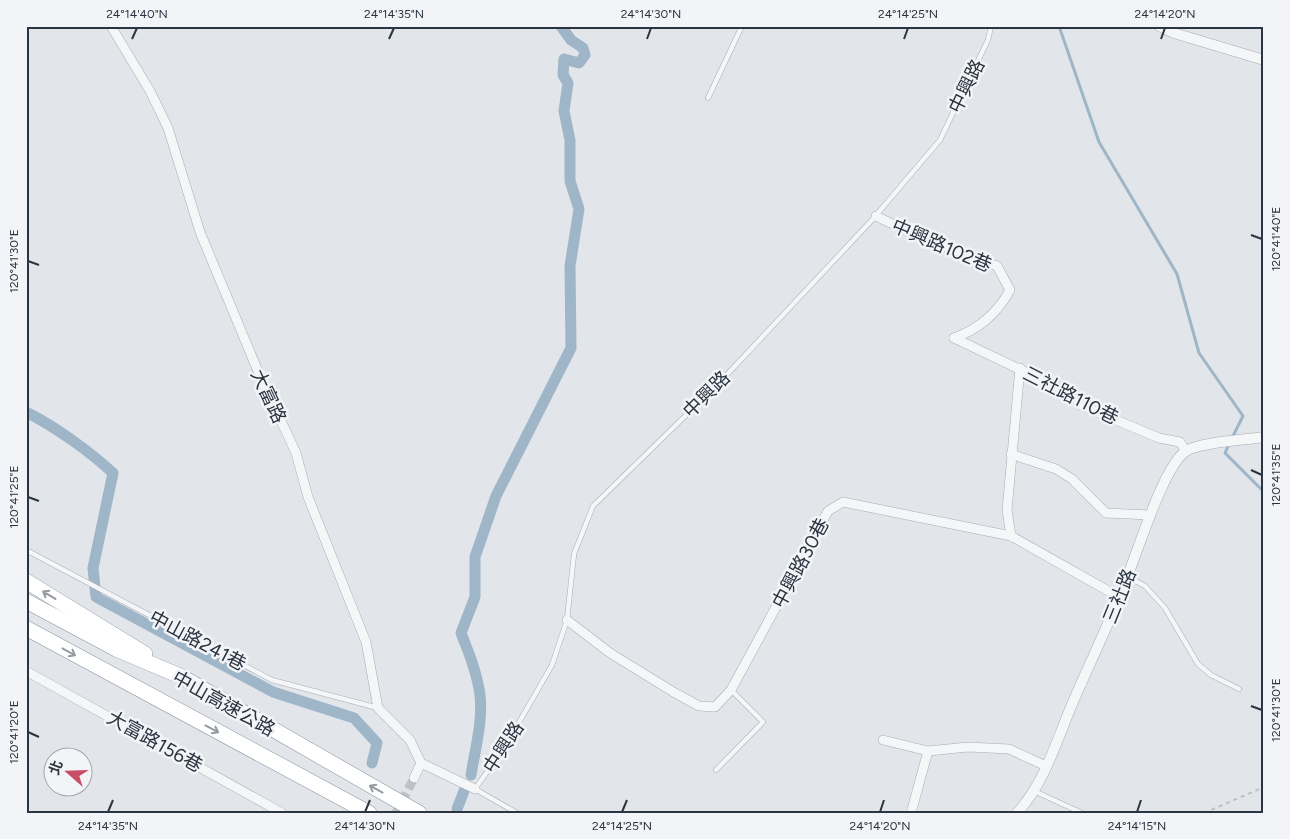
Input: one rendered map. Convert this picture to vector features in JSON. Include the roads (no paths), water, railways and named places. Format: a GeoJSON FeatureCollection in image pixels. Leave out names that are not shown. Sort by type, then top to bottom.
{"type":"FeatureCollection","features":[{"type":"Feature","properties":{"kind":"highway"},"geometry":{"type":"LineString","coordinates":[[26,581],[117,635],[180,676]]}},
{"type":"Feature","properties":{"kind":"highway","name":"中山高速公路"},"geometry":{"type":"LineString","coordinates":[[26,602],[116,649],[180,676],[419,813]]}},
{"type":"Feature","properties":{"kind":"highway","name":"中山高速公路"},"geometry":{"type":"LineString","coordinates":[[26,628],[369,813]]}},
{"type":"Feature","properties":{"kind":"street","name":"大富路"},"geometry":{"type":"LineString","coordinates":[[111,26],[150,91],[168,128],[200,232],[260,376],[296,453],[308,497],[366,642],[378,708]]}},
{"type":"Feature","properties":{"kind":"street"},"geometry":{"type":"LineString","coordinates":[[1160,26],[1174,33],[1264,60]]}},
{"type":"Feature","properties":{"kind":"street","name":"中興路102巷"},"geometry":{"type":"LineString","coordinates":[[876,216],[919,238],[997,266],[1010,290],[1002,304],[991,316],[971,332],[954,338]]}},
{"type":"Feature","properties":{"kind":"street","name":"三社路110巷"},"geometry":{"type":"LineString","coordinates":[[954,338],[1076,396],[1080,405],[1160,438],[1180,442],[1186,452]]}},
{"type":"Feature","properties":{"kind":"street"},"geometry":{"type":"LineString","coordinates":[[1011,536],[1007,510],[1020,368]]}},
{"type":"Feature","properties":{"kind":"street"},"geometry":{"type":"LineString","coordinates":[[1186,452],[1225,442],[1263,438]]}},
{"type":"Feature","properties":{"kind":"street","name":"三社路"},"geometry":{"type":"LineString","coordinates":[[1017,813],[1034,791],[1046,766],[1128,577],[1150,515],[1173,465],[1186,452]]}},
{"type":"Feature","properties":{"kind":"street"},"geometry":{"type":"LineString","coordinates":[[1012,454],[1056,469],[1072,480],[1106,513],[1150,515]]}},
{"type":"Feature","properties":{"kind":"street","name":"中興路30巷"},"geometry":{"type":"LineString","coordinates":[[567,620],[610,653],[699,706],[715,707],[731,690],[828,511],[843,502],[1011,536],[1119,597]]}},
{"type":"Feature","properties":{"kind":"street","name":"大富路156巷"},"geometry":{"type":"LineString","coordinates":[[26,671],[282,813]]}},
{"type":"Feature","properties":{"kind":"street"},"geometry":{"type":"LineString","coordinates":[[378,708],[410,740],[421,763],[475,789]]}},
{"type":"Feature","properties":{"kind":"street"},"geometry":{"type":"LineString","coordinates":[[883,740],[928,752],[968,747],[1009,749],[1046,766]]}},
{"type":"Feature","properties":{"kind":"street"},"geometry":{"type":"LineString","coordinates":[[911,813],[928,752]]}},
{"type":"Feature","properties":{"kind":"street"},"geometry":{"type":"LineString","coordinates":[[414,778],[421,763]]}},
{"type":"Feature","properties":{"kind":"lane"},"geometry":{"type":"LineString","coordinates":[[708,98],[742,26]]}},
{"type":"Feature","properties":{"kind":"lane","name":"中興路"},"geometry":{"type":"LineString","coordinates":[[475,789],[506,745],[552,665],[567,620],[574,554],[593,506],[720,382],[876,216],[940,140],[988,40],[992,26]]}},
{"type":"Feature","properties":{"kind":"lane","name":"中山路241巷"},"geometry":{"type":"LineString","coordinates":[[26,550],[272,680],[378,708]]}},
{"type":"Feature","properties":{"kind":"lane"},"geometry":{"type":"LineString","coordinates":[[1128,577],[1145,586],[1165,608],[1198,664],[1211,675],[1239,689]]}},
{"type":"Feature","properties":{"kind":"lane"},"geometry":{"type":"LineString","coordinates":[[716,770],[763,722],[731,690]]}},
{"type":"Feature","properties":{"kind":"lane"},"geometry":{"type":"LineString","coordinates":[[475,789],[517,813]]}},
{"type":"Feature","properties":{"kind":"lane"},"geometry":{"type":"LineString","coordinates":[[1034,791],[1082,813]]}},
{"type":"Feature","properties":{"kind":"waterway"},"geometry":{"type":"LineString","coordinates":[[471,775],[480,725],[481,705],[475,671],[461,633],[475,597],[475,557],[496,496],[571,348],[570,266],[579,209],[570,181],[570,140],[564,111],[568,83],[563,75],[564,59],[579,63],[585,55],[583,48],[571,40],[561,26]]}},
{"type":"Feature","properties":{"kind":"waterway"},"geometry":{"type":"LineString","coordinates":[[1059,26],[1099,142],[1177,274],[1199,353],[1243,416],[1232,438]]}},
{"type":"Feature","properties":{"kind":"waterway"},"geometry":{"type":"LineString","coordinates":[[26,412],[72,440],[113,473],[93,568],[96,597],[273,692],[354,718],[377,743],[372,763]]}},
{"type":"Feature","properties":{"kind":"waterway"},"geometry":{"type":"LineString","coordinates":[[1229,444],[1225,453],[1264,492]]}},
{"type":"Feature","properties":{"kind":"waterway"},"geometry":{"type":"LineString","coordinates":[[457,809],[464,791]]}},
{"type":"Feature","properties":{"kind":"tunnel"},"geometry":{"type":"LineString","coordinates":[[396,813],[414,778]]}}]}
